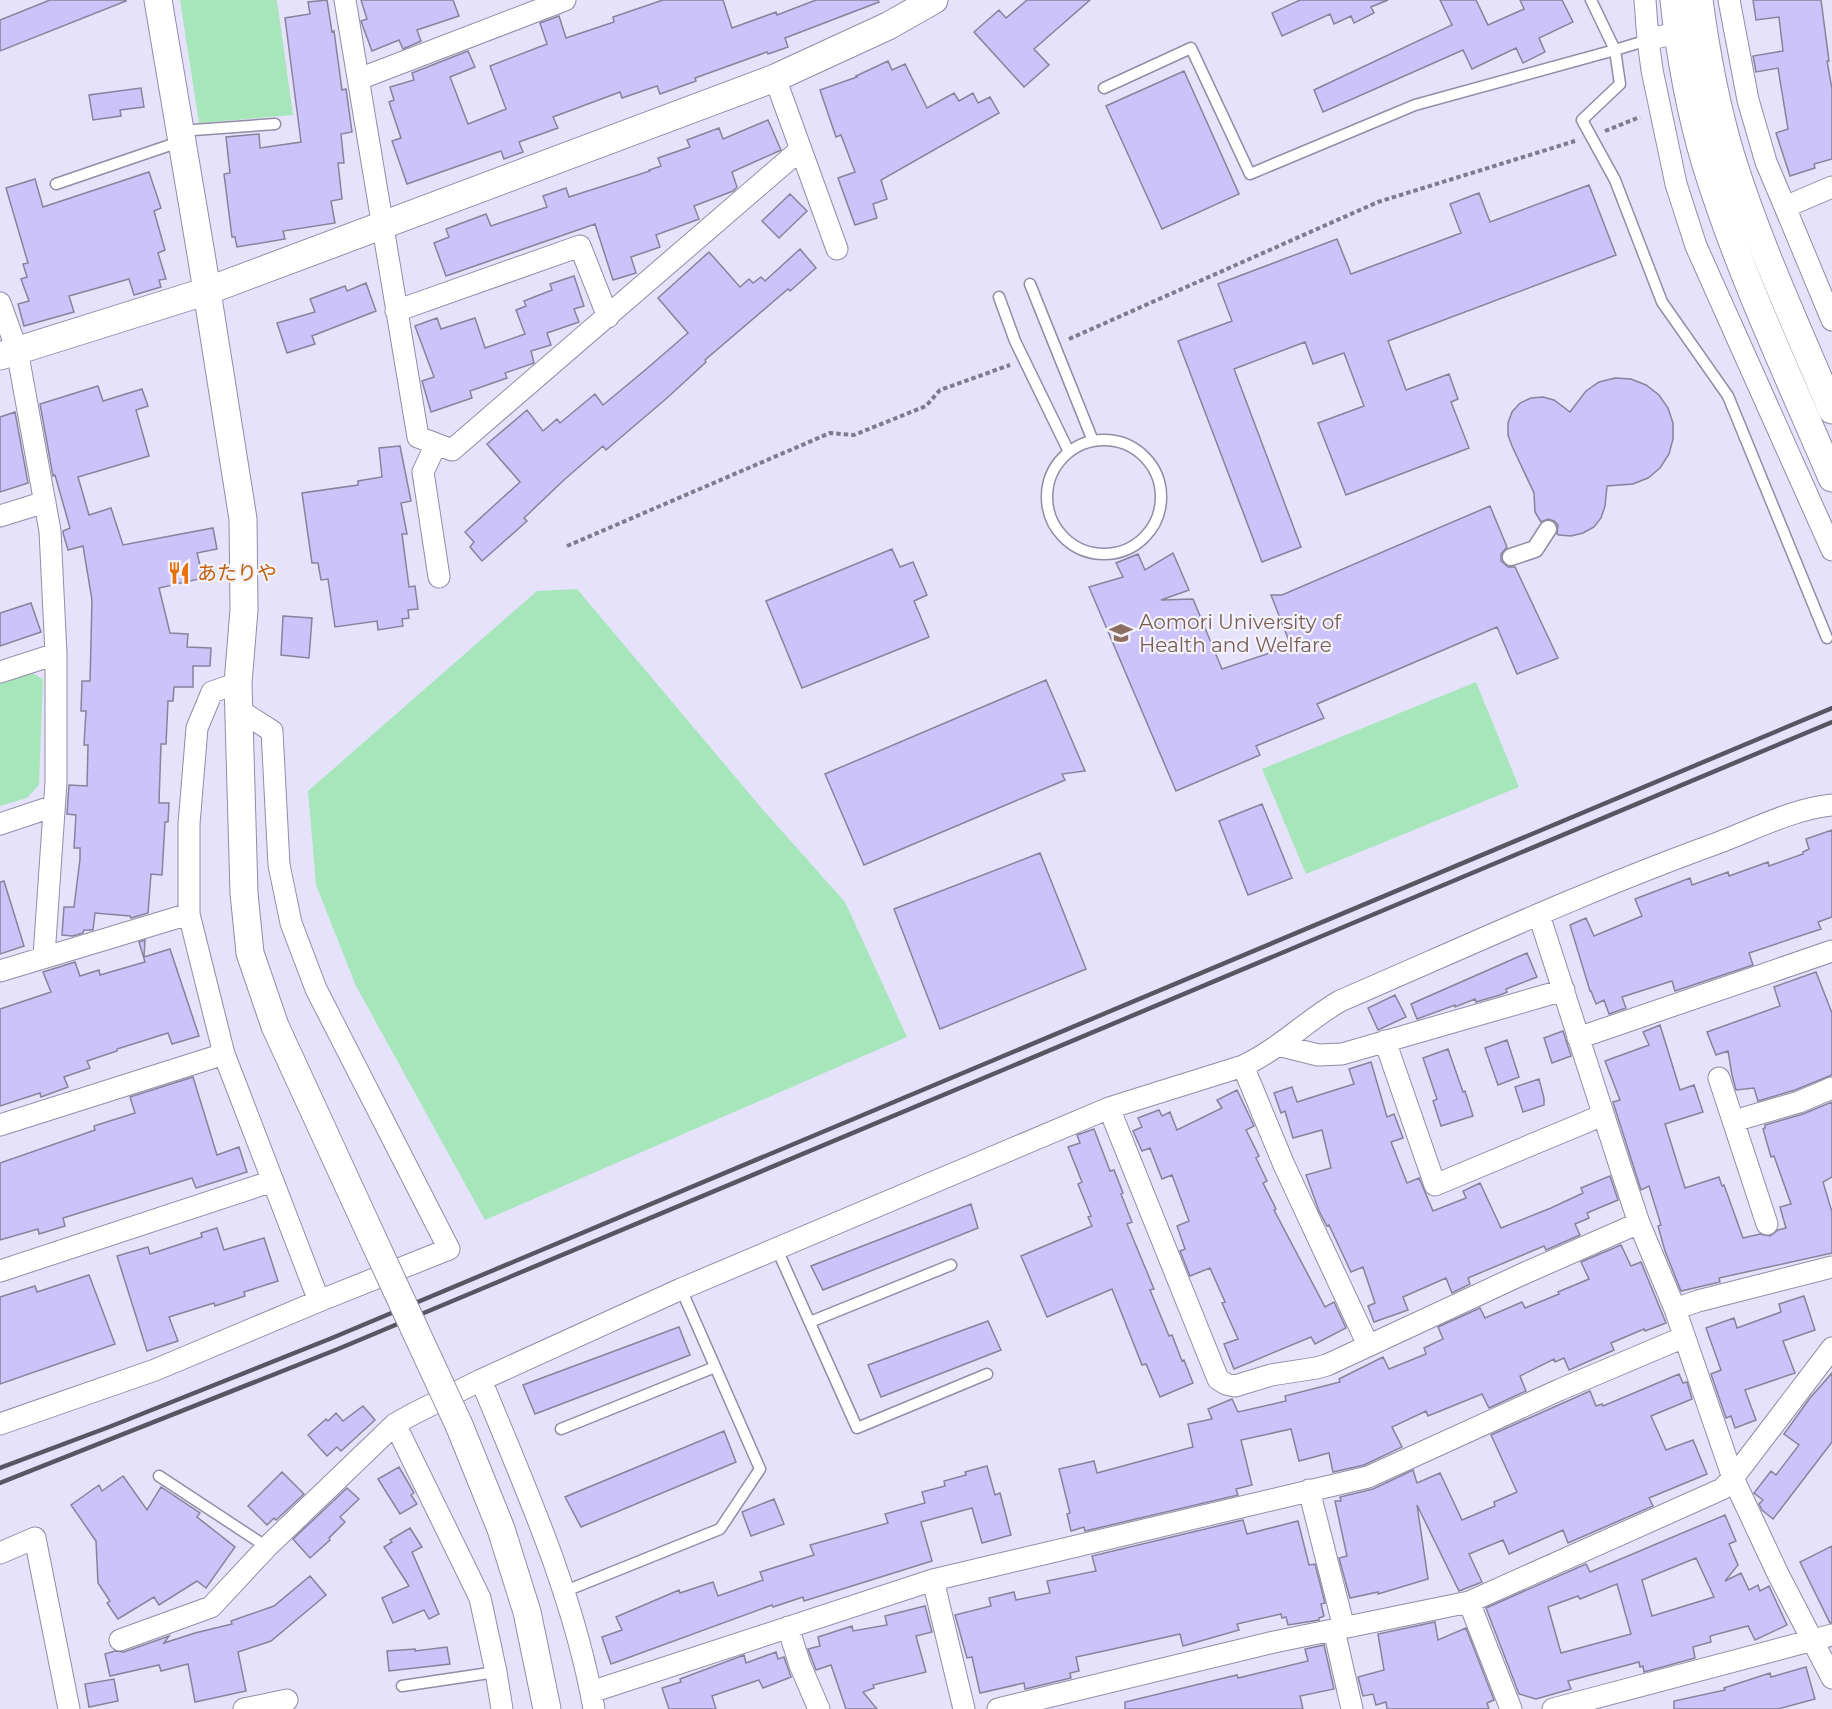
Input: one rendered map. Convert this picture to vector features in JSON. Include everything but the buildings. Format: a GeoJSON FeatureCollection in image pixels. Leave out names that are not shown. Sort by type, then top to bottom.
{"type":"FeatureCollection","features":[{"type":"Feature","properties":{"kind":"street"},"geometry":{"type":"LineString","coordinates":[[158,0],[243,519],[244,610],[238,683],[244,893],[250,953],[275,1026],[459,1425],[504,1539],[526,1612],[548,1709]]}},
{"type":"Feature","properties":{"kind":"street"},"geometry":{"type":"LineString","coordinates":[[345,0],[418,437],[452,450],[801,149]]}},
{"type":"Feature","properties":{"kind":"street"},"geometry":{"type":"LineString","coordinates":[[359,79],[565,0]]}},
{"type":"Feature","properties":{"kind":"street"},"geometry":{"type":"LineString","coordinates":[[9,353],[207,291],[775,78],[888,26],[934,0]]}},
{"type":"Feature","properties":{"kind":"street"},"geometry":{"type":"LineString","coordinates":[[1645,0],[1652,70],[1676,184],[1696,246],[1832,550]]}},
{"type":"Feature","properties":{"kind":"street"},"geometry":{"type":"LineString","coordinates":[[1674,0],[1678,32],[1697,70],[1731,155],[1745,198],[1832,410]]}},
{"type":"Feature","properties":{"kind":"street"},"geometry":{"type":"LineString","coordinates":[[1699,0],[1697,70],[1706,164],[1762,313],[1832,478]]}},
{"type":"Feature","properties":{"kind":"street"},"geometry":{"type":"LineString","coordinates":[[1729,0],[1748,100],[1766,162],[1832,320]]}},
{"type":"Feature","properties":{"kind":"street"},"geometry":{"type":"LineString","coordinates":[[1648,40],[1678,32]]}},
{"type":"Feature","properties":{"kind":"street"},"geometry":{"type":"LineString","coordinates":[[775,78],[837,249]]}},
{"type":"Feature","properties":{"kind":"street"},"geometry":{"type":"LineString","coordinates":[[1785,207],[1832,187]]}},
{"type":"Feature","properties":{"kind":"street"},"geometry":{"type":"LineString","coordinates":[[396,311],[579,246],[608,317]]}},
{"type":"Feature","properties":{"kind":"street"},"geometry":{"type":"LineString","coordinates":[[0,303],[9,353],[50,531],[56,654],[54,806],[44,956]]}},
{"type":"Feature","properties":{"kind":"street"},"geometry":{"type":"LineString","coordinates":[[436,444],[423,472],[439,577]]}},
{"type":"Feature","properties":{"kind":"street"},"geometry":{"type":"LineString","coordinates":[[0,516],[45,502]]}},
{"type":"Feature","properties":{"kind":"street"},"geometry":{"type":"LineString","coordinates":[[1511,557],[1534,549],[1548,529]]}},
{"type":"Feature","properties":{"kind":"street"},"geometry":{"type":"LineString","coordinates":[[0,672],[56,654]]}},
{"type":"Feature","properties":{"kind":"street"},"geometry":{"type":"LineString","coordinates":[[238,683],[212,692],[197,728],[189,824],[189,914],[224,1054],[319,1301]]}},
{"type":"Feature","properties":{"kind":"street"},"geometry":{"type":"LineString","coordinates":[[0,1424],[155,1370],[449,1249],[316,989],[291,923],[279,865],[272,731],[239,710]]}},
{"type":"Feature","properties":{"kind":"street"},"geometry":{"type":"LineString","coordinates":[[120,1640],[211,1607],[267,1547],[395,1424],[481,1380],[776,1247],[1108,1108],[1243,1066],[1261,1058],[1306,1022],[1340,1001],[1649,867],[1782,819],[1832,805]]}},
{"type":"Feature","properties":{"kind":"street"},"geometry":{"type":"LineString","coordinates":[[0,824],[54,806]]}},
{"type":"Feature","properties":{"kind":"street"},"geometry":{"type":"LineString","coordinates":[[0,971],[189,914]]}},
{"type":"Feature","properties":{"kind":"street"},"geometry":{"type":"LineString","coordinates":[[1539,915],[1639,1223],[1675,1309],[1733,1478],[1778,1574],[1823,1638],[1832,1678]]}},
{"type":"Feature","properties":{"kind":"street"},"geometry":{"type":"LineString","coordinates":[[1578,1038],[1832,951]]}},
{"type":"Feature","properties":{"kind":"street"},"geometry":{"type":"LineString","coordinates":[[1278,1045],[1318,1055],[1342,1054],[1564,990]]}},
{"type":"Feature","properties":{"kind":"street"},"geometry":{"type":"LineString","coordinates":[[1385,1041],[1435,1185],[1603,1115]]}},
{"type":"Feature","properties":{"kind":"street"},"geometry":{"type":"LineString","coordinates":[[0,1125],[224,1054]]}},
{"type":"Feature","properties":{"kind":"street"},"geometry":{"type":"LineString","coordinates":[[1243,1066],[1284,1165],[1368,1345]]}},
{"type":"Feature","properties":{"kind":"street"},"geometry":{"type":"LineString","coordinates":[[1719,1078],[1767,1224]]}},
{"type":"Feature","properties":{"kind":"street"},"geometry":{"type":"LineString","coordinates":[[1734,1121],[1800,1101],[1832,1088]]}},
{"type":"Feature","properties":{"kind":"street"},"geometry":{"type":"LineString","coordinates":[[1108,1108],[1218,1380],[1235,1386],[1271,1375],[1316,1368],[1639,1223]]}},
{"type":"Feature","properties":{"kind":"street"},"geometry":{"type":"LineString","coordinates":[[0,1271],[273,1181]]}},
{"type":"Feature","properties":{"kind":"street"},"geometry":{"type":"LineString","coordinates":[[1675,1309],[1832,1267]]}},
{"type":"Feature","properties":{"kind":"street"},"geometry":{"type":"LineString","coordinates":[[481,1380],[526,1491],[578,1633],[593,1700],[788,1627],[933,1580],[1368,1477],[1559,1390],[1684,1337]]}},
{"type":"Feature","properties":{"kind":"street"},"geometry":{"type":"LineString","coordinates":[[998,1709],[1274,1642],[1469,1602],[1722,1489],[1733,1478],[1832,1348]]}},
{"type":"Feature","properties":{"kind":"street"},"geometry":{"type":"LineString","coordinates":[[395,1424],[480,1598],[502,1709]]}},
{"type":"Feature","properties":{"kind":"street"},"geometry":{"type":"LineString","coordinates":[[1309,1490],[1339,1629],[1352,1709]]}},
{"type":"Feature","properties":{"kind":"street"},"geometry":{"type":"LineString","coordinates":[[0,1552],[35,1538],[65,1708]]}},
{"type":"Feature","properties":{"kind":"street"},"geometry":{"type":"LineString","coordinates":[[933,1580],[964,1709]]}},
{"type":"Feature","properties":{"kind":"street"},"geometry":{"type":"LineString","coordinates":[[1469,1602],[1511,1709]]}},
{"type":"Feature","properties":{"kind":"street"},"geometry":{"type":"LineString","coordinates":[[788,1627],[800,1665],[819,1709]]}},
{"type":"Feature","properties":{"kind":"street"},"geometry":{"type":"LineString","coordinates":[[1553,1709],[1823,1638]]}},
{"type":"Feature","properties":{"kind":"street"},"geometry":{"type":"LineString","coordinates":[[244,1709],[287,1700]]}},
{"type":"Feature","properties":{"kind":"lane"},"geometry":{"type":"LineString","coordinates":[[1591,0],[1615,50],[1620,84],[1582,120],[1615,180],[1662,302],[1728,396],[1827,638]]}},
{"type":"Feature","properties":{"kind":"lane"},"geometry":{"type":"LineString","coordinates":[[1104,88],[1191,48],[1250,174],[1415,105],[1648,40]]}},
{"type":"Feature","properties":{"kind":"lane"},"geometry":{"type":"LineString","coordinates":[[56,184],[181,136],[275,124]]}},
{"type":"Feature","properties":{"kind":"lane"},"geometry":{"type":"LineString","coordinates":[[1030,284],[1094,441]]}},
{"type":"Feature","properties":{"kind":"lane"},"geometry":{"type":"LineString","coordinates":[[999,297],[1024,359],[1069,452]]}},
{"type":"Feature","properties":{"kind":"lane"},"geometry":{"type":"LineString","coordinates":[[1094,441],[1111,441],[1128,445],[1142,455],[1153,468],[1160,485],[1161,502],[1157,519],[1148,534],[1135,545],[1119,552],[1102,554],[1084,551],[1069,543],[1057,530],[1049,514],[1047,497],[1049,480],[1057,464],[1069,452],[1080,445],[1094,441]]}},
{"type":"Feature","properties":{"kind":"lane"},"geometry":{"type":"LineString","coordinates":[[776,1247],[857,1428],[987,1374]]}},
{"type":"Feature","properties":{"kind":"lane"},"geometry":{"type":"LineString","coordinates":[[810,1322],[951,1264]]}},
{"type":"Feature","properties":{"kind":"lane"},"geometry":{"type":"LineString","coordinates":[[563,1592],[720,1529],[760,1469],[681,1289]]}},
{"type":"Feature","properties":{"kind":"lane"},"geometry":{"type":"LineString","coordinates":[[561,1429],[715,1367]]}},
{"type":"Feature","properties":{"kind":"lane"},"geometry":{"type":"LineString","coordinates":[[159,1476],[267,1547]]}},
{"type":"Feature","properties":{"kind":"lane"},"geometry":{"type":"LineString","coordinates":[[402,1686],[496,1672]]}},
{"type":"Feature","properties":{"kind":"path"},"geometry":{"type":"LineString","coordinates":[[1054,345],[1378,202],[1590,136],[1644,115]]}},
{"type":"Feature","properties":{"kind":"path"},"geometry":{"type":"LineString","coordinates":[[567,546],[830,433],[854,435],[926,406],[940,390],[1024,359]]}},
{"type":"Feature","properties":{"kind":"green space"},"geometry":{"type":"Polygon","coordinates":[[[180,0],[277,0],[293,115],[199,123],[180,0]]]}},
{"type":"Feature","properties":{"kind":"green space"},"geometry":{"type":"Polygon","coordinates":[[[577,589],[764,811],[845,902],[907,1037],[485,1220],[356,986],[316,885],[308,791],[537,591],[577,589]]]}},
{"type":"Feature","properties":{"kind":"green space"},"geometry":{"type":"Polygon","coordinates":[[[32,673],[43,679],[39,785],[27,798],[0,806],[0,684],[32,673]]]}},
{"type":"Feature","properties":{"kind":"green space"},"geometry":{"type":"Polygon","coordinates":[[[1476,682],[1519,787],[1306,874],[1262,769],[1476,682]]]}},
{"type":"Feature","properties":{"kind":"railway"},"geometry":{"type":"LineString","coordinates":[[0,1468],[332,1338],[1832,708]]}},
{"type":"Feature","properties":{"kind":"railway"},"geometry":{"type":"LineString","coordinates":[[0,1483],[338,1349],[1832,722]]}},
{"type":"Feature","properties":{"kind":"place","name":"あたりや"},"geometry":{"type":"Point","coordinates":[179,573]}},
{"type":"Feature","properties":{"kind":"place","name":"Aomori University of Health and Welfare"},"geometry":{"type":"Point","coordinates":[1121,633]}}]}
